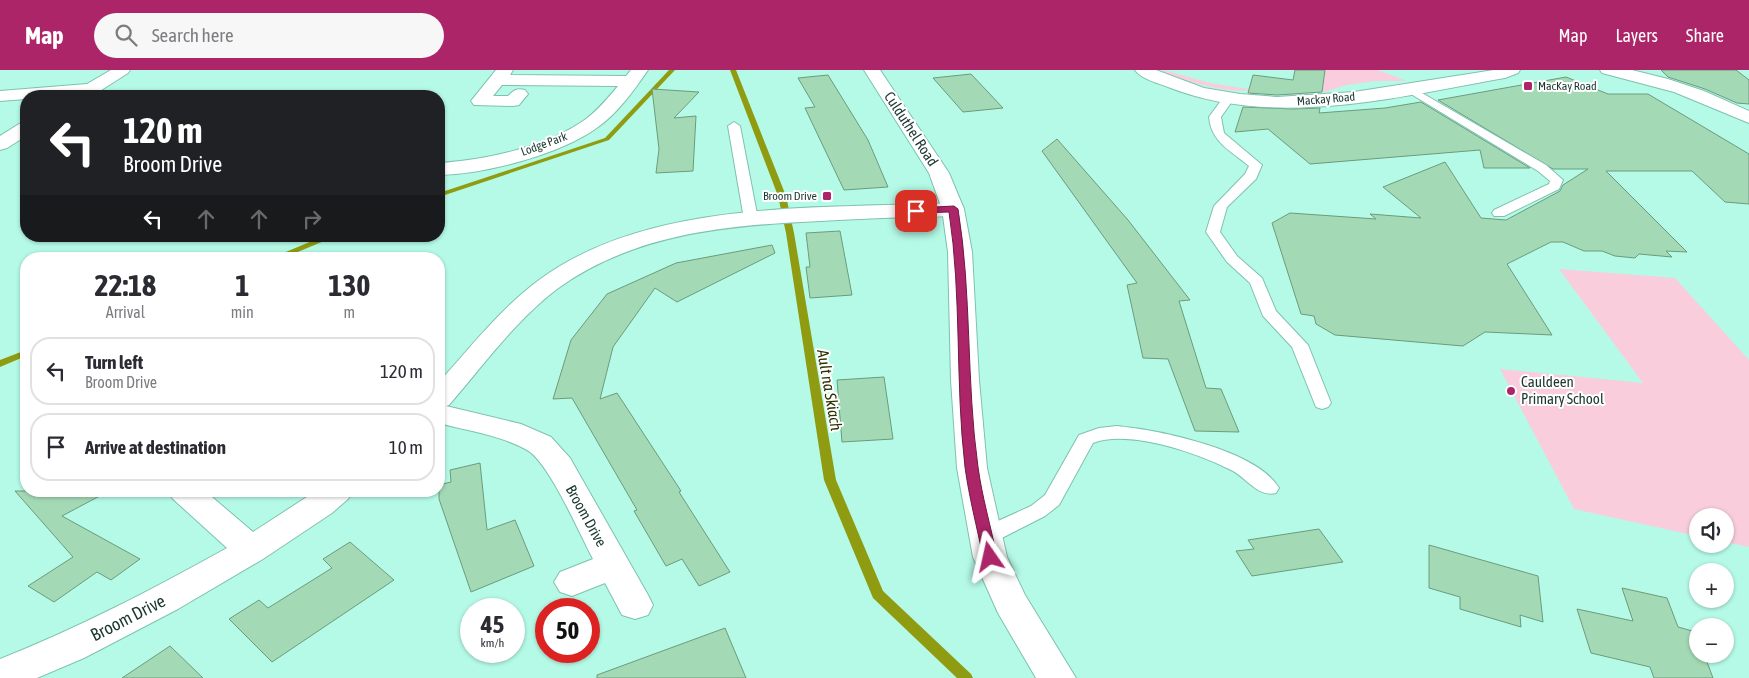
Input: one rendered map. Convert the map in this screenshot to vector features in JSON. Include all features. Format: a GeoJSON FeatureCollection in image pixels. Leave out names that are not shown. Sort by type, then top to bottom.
{"type":"FeatureCollection","features":[{"type":"Feature","properties":{"kind":"street"},"geometry":{"type":"LineString","coordinates":[[90,90],[122,70]]}},
{"type":"Feature","properties":{"kind":"street","name":"Culduthel Road"},"geometry":{"type":"LineString","coordinates":[[872,70],[940,173],[954,209],[960,252],[965,380],[972,468],[990,557],[1011,603],[1057,678]]}},
{"type":"Feature","properties":{"kind":"street","name":"Mackay Road"},"geometry":{"type":"LineString","coordinates":[[1143,70],[1204,93],[1291,102],[1336,99],[1505,73],[1512,70]]}},
{"type":"Feature","properties":{"kind":"street"},"geometry":{"type":"LineString","coordinates":[[1608,70],[1665,83],[1698,94],[1749,118]]}},
{"type":"Feature","properties":{"kind":"street"},"geometry":{"type":"LineString","coordinates":[[502,75],[480,101],[513,101],[519,94]]}},
{"type":"Feature","properties":{"kind":"street","name":"Lodge Park"},"geometry":{"type":"LineString","coordinates":[[502,75],[635,76]]}},
{"type":"Feature","properties":{"kind":"street","name":"Lodge Park"},"geometry":{"type":"LineString","coordinates":[[445,169],[474,167],[513,156],[568,136],[592,123],[607,109],[635,76]]}},
{"type":"Feature","properties":{"kind":"street"},"geometry":{"type":"LineString","coordinates":[[0,96],[20,95]]}},
{"type":"Feature","properties":{"kind":"street"},"geometry":{"type":"LineString","coordinates":[[0,144],[20,132]]}},
{"type":"Feature","properties":{"kind":"street"},"geometry":{"type":"LineString","coordinates":[[445,392],[515,313],[550,284],[594,258],[645,237],[700,223],[803,215],[954,209]]}},
{"type":"Feature","properties":{"kind":"street","name":"Broom Drive"},"geometry":{"type":"LineString","coordinates":[[445,415],[511,431],[540,444],[559,466],[635,605]]}},
{"type":"Feature","properties":{"kind":"street"},"geometry":{"type":"LineString","coordinates":[[191,497],[251,550]]}},
{"type":"Feature","properties":{"kind":"street","name":"Broom Drive"},"geometry":{"type":"LineString","coordinates":[[0,676],[71,647],[165,599],[251,550],[331,497]]}},
{"type":"Feature","properties":{"kind":"street"},"geometry":{"type":"LineString","coordinates":[[572,582],[613,565]]}},
{"type":"Feature","properties":{"kind":"lane"},"geometry":{"type":"LineString","coordinates":[[1410,88],[1534,163],[1557,180],[1554,186],[1499,213]]}},
{"type":"Feature","properties":{"kind":"lane"},"geometry":{"type":"LineString","coordinates":[[1229,97],[1215,116],[1219,135],[1256,165],[1251,176],[1220,206],[1213,232],[1232,259],[1257,281],[1269,313],[1300,345],[1322,403]]}},
{"type":"Feature","properties":{"kind":"lane"},"geometry":{"type":"LineString","coordinates":[[734,126],[757,218]]}},
{"type":"Feature","properties":{"kind":"lane"},"geometry":{"type":"LineString","coordinates":[[986,536],[1038,511],[1052,500],[1086,439],[1090,436],[1105,433],[1151,437],[1191,446],[1240,466],[1269,488]]}},
{"type":"Feature","properties":{"kind":"shaded area"},"geometry":{"type":"Polygon","coordinates":[[[1164,70],[1210,83],[1248,89],[1249,86],[1265,88],[1240,91],[1214,88],[1163,72],[1164,70]]]}},
{"type":"Feature","properties":{"kind":"shaded area"},"geometry":{"type":"Polygon","coordinates":[[[1325,70],[1378,70],[1407,81],[1376,81],[1347,85],[1324,92],[1289,95],[1293,80],[1323,84],[1325,70]]]}},
{"type":"Feature","properties":{"kind":"shaded area"},"geometry":{"type":"Polygon","coordinates":[[[1559,269],[1675,278],[1749,360],[1749,547],[1734,544],[1734,508],[1689,508],[1689,534],[1574,509],[1500,369],[1643,383],[1559,269]]]}},
{"type":"Feature","properties":{"kind":"building"},"geometry":{"type":"Polygon","coordinates":[[[1295,70],[1325,70],[1322,92],[1277,95],[1248,93],[1253,75],[1293,80],[1295,70]]]}},
{"type":"Feature","properties":{"kind":"building"},"geometry":{"type":"Polygon","coordinates":[[[1661,70],[1736,70],[1749,80],[1749,104],[1737,103],[1705,89],[1668,77],[1661,70]]]}},
{"type":"Feature","properties":{"kind":"building"},"geometry":{"type":"Polygon","coordinates":[[[971,74],[1003,108],[963,112],[933,78],[971,74]]]}},
{"type":"Feature","properties":{"kind":"building"},"geometry":{"type":"Polygon","coordinates":[[[828,75],[868,140],[888,187],[844,190],[805,108],[815,107],[798,78],[828,75]]]}},
{"type":"Feature","properties":{"kind":"building"},"geometry":{"type":"Polygon","coordinates":[[[1566,77],[1608,94],[1648,94],[1749,154],[1749,204],[1725,202],[1692,171],[1606,171],[1687,252],[1666,251],[1672,257],[1639,254],[1635,258],[1615,256],[1602,251],[1584,251],[1563,242],[1551,242],[1507,264],[1552,335],[1485,332],[1463,346],[1335,335],[1316,324],[1314,316],[1301,314],[1272,223],[1290,213],[1376,219],[1370,214],[1421,218],[1383,187],[1445,162],[1481,218],[1506,220],[1560,191],[1563,185],[1588,169],[1553,169],[1438,100],[1566,77]]]}},
{"type":"Feature","properties":{"kind":"building"},"geometry":{"type":"Polygon","coordinates":[[[652,89],[699,92],[674,118],[696,116],[693,171],[656,173],[659,149],[652,89]]]}},
{"type":"Feature","properties":{"kind":"building"},"geometry":{"type":"Polygon","coordinates":[[[1421,102],[1530,168],[1484,168],[1480,150],[1310,164],[1268,129],[1235,132],[1243,107],[1320,108],[1319,113],[1385,108],[1421,102]]]}},
{"type":"Feature","properties":{"kind":"building"},"geometry":{"type":"Polygon","coordinates":[[[1057,139],[1128,220],[1190,300],[1179,301],[1206,388],[1221,389],[1239,432],[1195,431],[1168,359],[1143,358],[1127,285],[1137,283],[1042,151],[1057,139]]]}},
{"type":"Feature","properties":{"kind":"building"},"geometry":{"type":"Polygon","coordinates":[[[840,231],[852,295],[810,298],[806,267],[810,267],[806,233],[840,231]]]}},
{"type":"Feature","properties":{"kind":"building"},"geometry":{"type":"Polygon","coordinates":[[[772,245],[775,253],[677,302],[655,288],[613,347],[600,399],[617,393],[681,491],[679,492],[730,572],[699,586],[682,559],[666,566],[634,511],[637,510],[572,398],[553,399],[571,340],[607,294],[676,263],[772,245]]]}},
{"type":"Feature","properties":{"kind":"building"},"geometry":{"type":"Polygon","coordinates":[[[884,377],[893,439],[842,442],[837,380],[884,377]]]}},
{"type":"Feature","properties":{"kind":"building"},"geometry":{"type":"Polygon","coordinates":[[[480,463],[487,530],[515,520],[534,566],[471,592],[439,499],[439,497],[445,497],[445,484],[451,482],[450,470],[480,463]]]}},
{"type":"Feature","properties":{"kind":"building"},"geometry":{"type":"Polygon","coordinates":[[[20,497],[98,497],[62,516],[140,559],[111,580],[97,572],[54,602],[28,586],[73,557],[20,497]]]}},
{"type":"Feature","properties":{"kind":"building"},"geometry":{"type":"Polygon","coordinates":[[[1319,529],[1343,562],[1252,576],[1236,551],[1254,549],[1248,540],[1319,529]]]}},
{"type":"Feature","properties":{"kind":"building"},"geometry":{"type":"Polygon","coordinates":[[[350,542],[394,580],[272,662],[229,619],[259,600],[268,608],[332,568],[323,559],[350,542]]]}},
{"type":"Feature","properties":{"kind":"building"},"geometry":{"type":"Polygon","coordinates":[[[1429,545],[1538,576],[1543,622],[1520,615],[1521,627],[1460,609],[1460,597],[1429,588],[1429,545]]]}},
{"type":"Feature","properties":{"kind":"building"},"geometry":{"type":"Polygon","coordinates":[[[1622,588],[1667,598],[1678,627],[1689,630],[1689,663],[1707,663],[1713,678],[1654,678],[1650,667],[1591,653],[1577,609],[1633,621],[1622,588]]]}},
{"type":"Feature","properties":{"kind":"building"},"geometry":{"type":"Polygon","coordinates":[[[725,628],[746,678],[597,678],[597,675],[725,628]]]}},
{"type":"Feature","properties":{"kind":"building"},"geometry":{"type":"Polygon","coordinates":[[[170,646],[203,678],[122,678],[170,646]]]}},
{"type":"Feature","properties":{"kind":"waterway"},"geometry":{"type":"LineString","coordinates":[[445,193],[607,139],[672,70]]}},
{"type":"Feature","properties":{"kind":"waterway","name":"Ault na Skiach"},"geometry":{"type":"LineString","coordinates":[[733,70],[782,196],[790,233],[830,480],[878,594],[966,678]]}},
{"type":"Feature","properties":{"kind":"waterway"},"geometry":{"type":"LineString","coordinates":[[291,252],[317,242]]}},
{"type":"Feature","properties":{"kind":"waterway"},"geometry":{"type":"LineString","coordinates":[[0,364],[20,356]]}},
{"type":"Feature","properties":{"kind":"place","name":"MacKay Road"},"geometry":{"type":"Point","coordinates":[1528,86]}},
{"type":"Feature","properties":{"kind":"place","name":"Broom Drive"},"geometry":{"type":"Point","coordinates":[827,196]}},
{"type":"Feature","properties":{"kind":"place","name":"Cauldeen Primary School"},"geometry":{"type":"Point","coordinates":[1511,391]}},
{"type":"Feature","properties":{"kind":"route"},"geometry":{"type":"LineString","coordinates":[[916,211],[954,209],[960,252],[965,380],[972,468],[990,557]]}}]}
